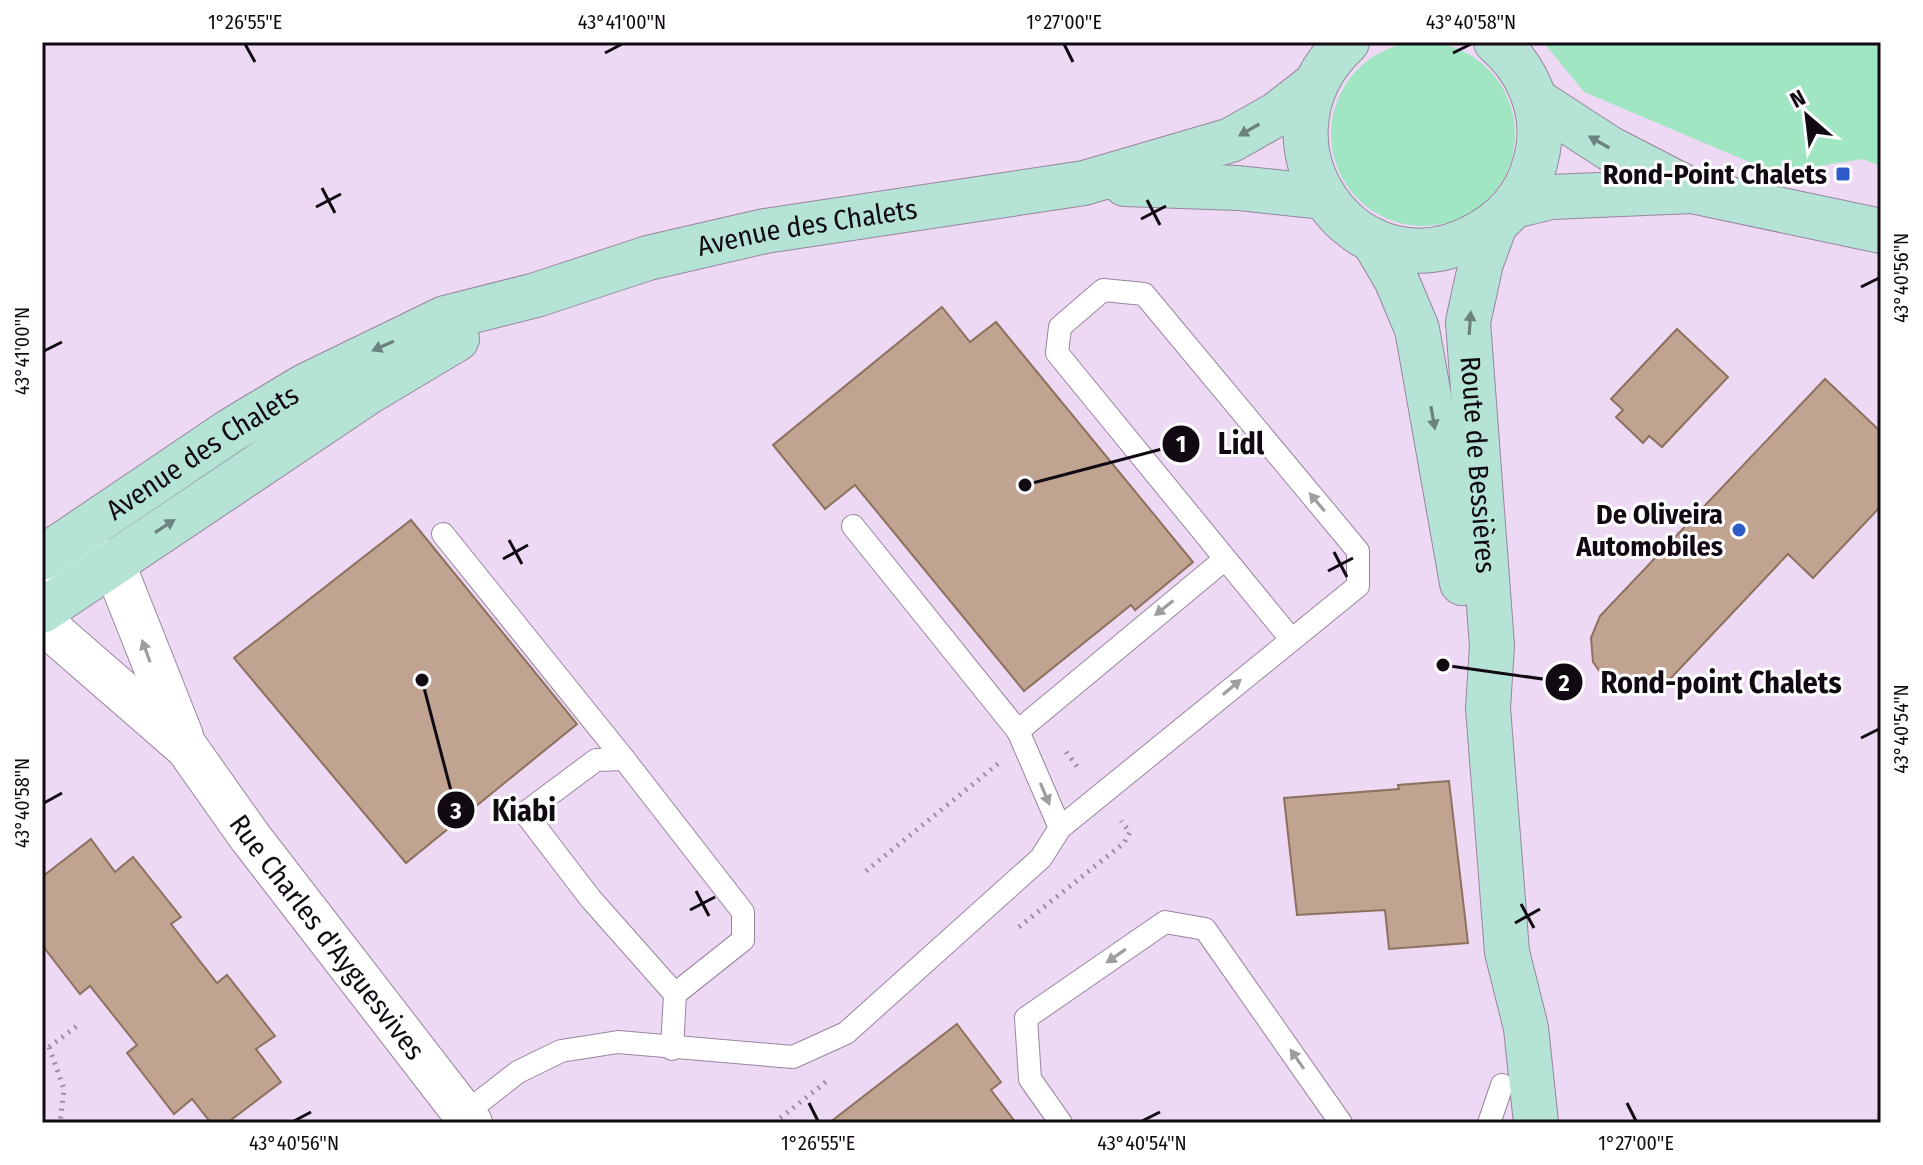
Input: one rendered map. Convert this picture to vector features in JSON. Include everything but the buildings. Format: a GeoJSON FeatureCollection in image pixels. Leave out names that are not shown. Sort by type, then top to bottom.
{"type":"FeatureCollection","features":[{"type":"Feature","properties":{"kind":"street","name":"Route de Bessières"},"geometry":{"type":"LineString","coordinates":[[1347,42],[1334,54],[1313,86],[1305,114],[1304,143],[1310,171],[1322,197],[1354,229],[1373,240],[1405,249],[1436,250],[1467,241],[1505,215]]}},
{"type":"Feature","properties":{"kind":"street","name":"Route de Bessières"},"geometry":{"type":"LineString","coordinates":[[1496,42],[1524,74],[1535,100],[1539,133],[1535,166],[1481,263],[1468,322],[1492,646],[1488,708],[1507,952],[1526,1028],[1536,1123]]}},
{"type":"Feature","properties":{"kind":"street","name":"Avenue des Chalets"},"geometry":{"type":"LineString","coordinates":[[65,571],[230,431],[362,356],[445,318],[536,295],[648,258],[765,231],[1084,183],[1231,140],[1277,114],[1313,86]]}},
{"type":"Feature","properties":{"kind":"street"},"geometry":{"type":"LineString","coordinates":[[1535,100],[1609,148],[1692,191]]}},
{"type":"Feature","properties":{"kind":"street","name":"Avenue des Chalets"},"geometry":{"type":"LineString","coordinates":[[1084,183],[1238,188],[1322,197]]}},
{"type":"Feature","properties":{"kind":"street"},"geometry":{"type":"LineString","coordinates":[[1505,215],[1551,197],[1692,191],[1881,231]]}},
{"type":"Feature","properties":{"kind":"street","name":"Route de Bessières"},"geometry":{"type":"LineString","coordinates":[[1373,240],[1396,279],[1417,329],[1474,647],[1488,708]]}},
{"type":"Feature","properties":{"kind":"street","name":"Avenue des Chalets"},"geometry":{"type":"LineString","coordinates":[[65,571],[536,295]]}},
{"type":"Feature","properties":{"kind":"street"},"geometry":{"type":"LineString","coordinates":[[42,613],[65,571]]}},
{"type":"Feature","properties":{"kind":"street","name":"Rue Charles d'Ayguesvives"},"geometry":{"type":"LineString","coordinates":[[65,571],[117,572],[187,748],[250,837],[468,1118]]}},
{"type":"Feature","properties":{"kind":"street","name":"Rue Charles d'Ayguesvives"},"geometry":{"type":"LineString","coordinates":[[42,613],[57,635],[187,748]]}},
{"type":"Feature","properties":{"kind":"street","name":"Route de Bessières"},"geometry":{"type":"LineString","coordinates":[[1499,1110],[1499,1032],[1507,952]]}},
{"type":"Feature","properties":{"kind":"lane"},"geometry":{"type":"LineString","coordinates":[[468,1118],[518,1072],[561,1051],[618,1042],[793,1057],[846,1033],[1041,858],[1060,828],[1358,586],[1358,551],[1144,294],[1103,290],[1060,327],[1057,353],[1291,639]]}},
{"type":"Feature","properties":{"kind":"lane"},"geometry":{"type":"LineString","coordinates":[[853,526],[1018,731],[1060,828]]}},
{"type":"Feature","properties":{"kind":"lane"},"geometry":{"type":"LineString","coordinates":[[443,534],[743,912],[743,940],[675,994]]}},
{"type":"Feature","properties":{"kind":"lane"},"geometry":{"type":"LineString","coordinates":[[1018,731],[1225,559]]}},
{"type":"Feature","properties":{"kind":"lane"},"geometry":{"type":"LineString","coordinates":[[624,759],[596,760],[525,813],[590,898],[675,994],[672,1049]]}},
{"type":"Feature","properties":{"kind":"lane"},"geometry":{"type":"LineString","coordinates":[[1061,1123],[1030,1079],[1026,1018],[1165,922],[1205,929],[1341,1123]]}},
{"type":"Feature","properties":{"kind":"path"},"geometry":{"type":"LineString","coordinates":[[71,1123],[60,1122],[64,1089],[45,1045],[81,1023]]}},
{"type":"Feature","properties":{"kind":"green space"},"geometry":{"type":"Polygon","coordinates":[[[1423,42],[1458,49],[1488,69],[1508,99],[1515,134],[1508,169],[1488,199],[1458,219],[1423,226],[1388,219],[1358,199],[1338,169],[1331,134],[1338,99],[1358,69],[1388,49],[1423,42]]]}},
{"type":"Feature","properties":{"kind":"green space"},"geometry":{"type":"Polygon","coordinates":[[[1543,42],[1881,42],[1881,166],[1862,159],[1775,173],[1584,92],[1543,42]]]}},
{"type":"Feature","properties":{"kind":"place","name":"Rond-Point Chalets"},"geometry":{"type":"Point","coordinates":[1843,174]}},
{"type":"Feature","properties":{"kind":"place","name":"Lidl"},"geometry":{"type":"Point","coordinates":[1025,485]}},
{"type":"Feature","properties":{"kind":"place","name":"De Oliveira Automobiles"},"geometry":{"type":"Point","coordinates":[1739,530]}},
{"type":"Feature","properties":{"kind":"place","name":"Rond-point Chalets"},"geometry":{"type":"Point","coordinates":[1443,665]}},
{"type":"Feature","properties":{"kind":"place","name":"Kiabi"},"geometry":{"type":"Point","coordinates":[422,680]}}]}
